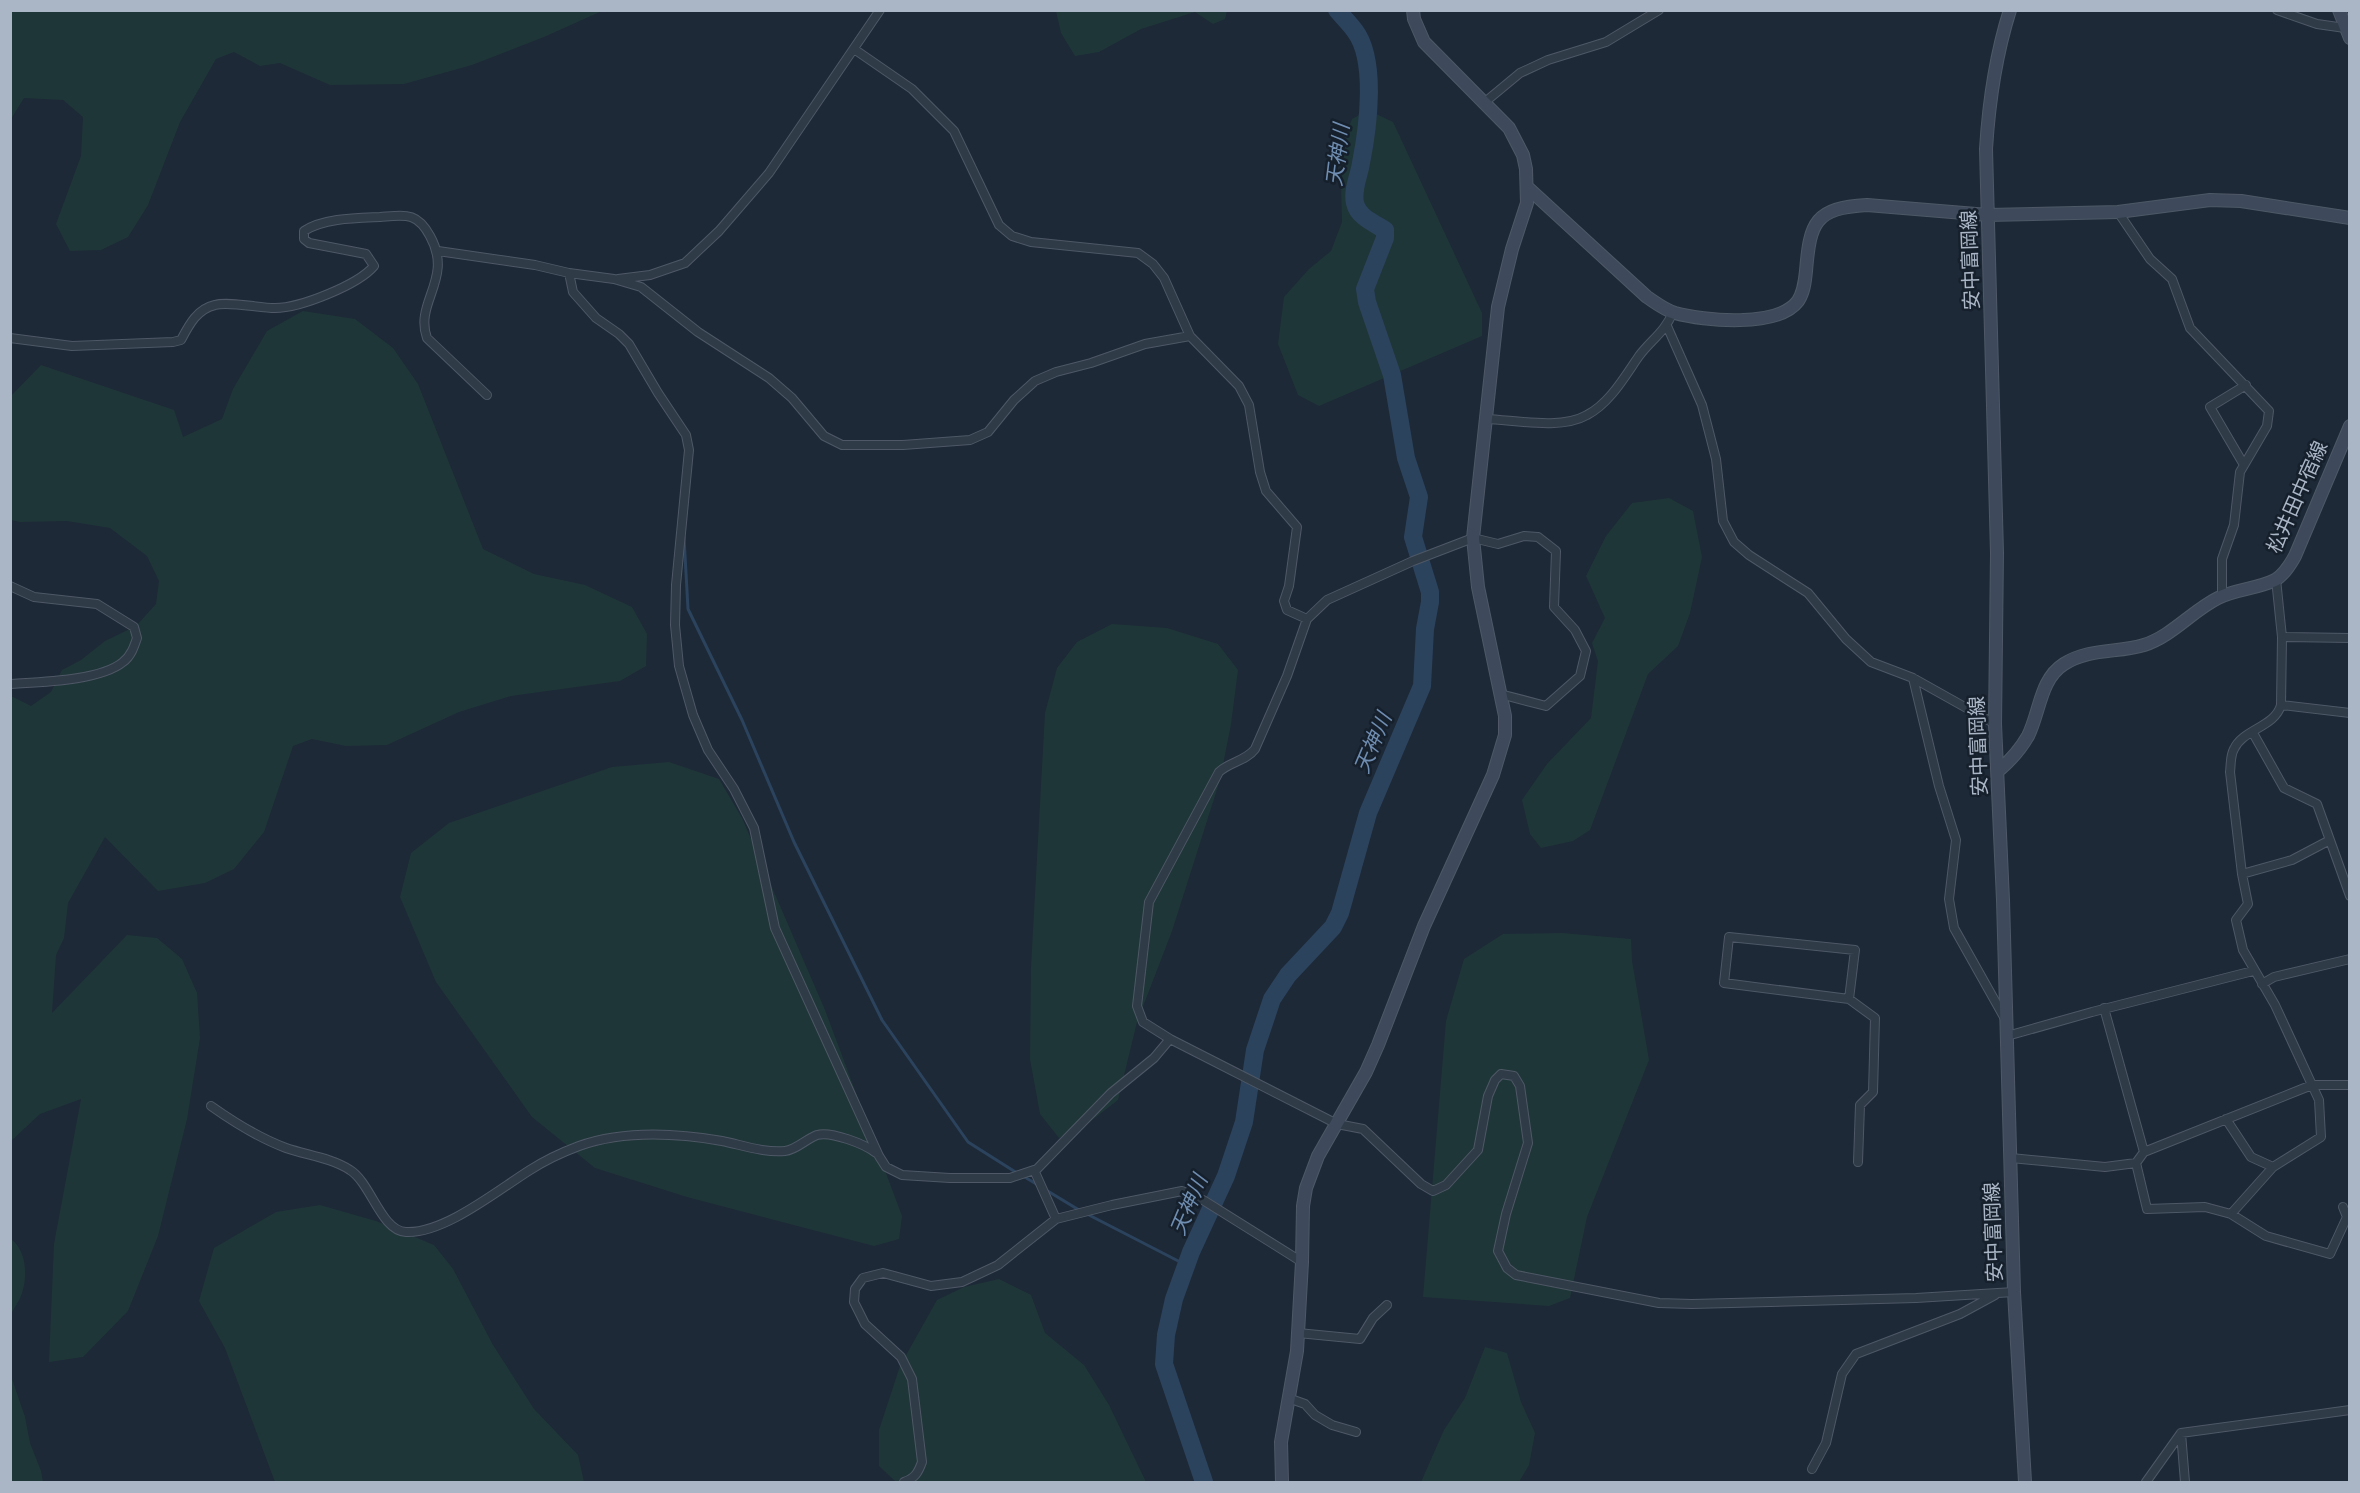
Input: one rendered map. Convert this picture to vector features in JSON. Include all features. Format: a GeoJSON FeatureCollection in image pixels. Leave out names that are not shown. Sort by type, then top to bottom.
{"type":"FeatureCollection","features":[{"type":"Feature","properties":{"kind":"street"},"geometry":{"type":"LineString","coordinates":[[614,279],[650,275],[685,263],[719,231],[769,173],[854,49],[869,31],[880,10]]}},
{"type":"Feature","properties":{"kind":"street"},"geometry":{"type":"LineString","coordinates":[[1282,1482],[1281,1442],[1297,1352],[1302,1226],[1306,1188],[1318,1156],[1378,1045],[1424,926],[1493,775],[1505,735],[1504,716],[1478,586],[1473,538],[1498,307],[1509,260],[1527,203],[1523,155],[1504,122],[1424,42],[1414,19],[1413,10]]}},
{"type":"Feature","properties":{"kind":"street"},"geometry":{"type":"LineString","coordinates":[[1485,102],[1520,73],[1548,60],[1606,42],[1659,10]]}},
{"type":"Feature","properties":{"kind":"street","name":"安中富岡線"},"geometry":{"type":"LineString","coordinates":[[2010,10],[1998,50],[1988,109],[1986,149],[1997,553],[1995,724],[2007,1021],[2014,1292],[2025,1482]]}},
{"type":"Feature","properties":{"kind":"street"},"geometry":{"type":"LineString","coordinates":[[2277,10],[2347,33]]}},
{"type":"Feature","properties":{"kind":"street"},"geometry":{"type":"LineString","coordinates":[[2339,10],[2347,33]]}},
{"type":"Feature","properties":{"kind":"street"},"geometry":{"type":"LineString","coordinates":[[854,49],[912,89],[954,131],[999,225],[1012,236],[1031,242],[1138,253],[1153,264],[1164,278],[1190,336],[1239,386],[1249,405],[1260,472],[1266,491],[1297,527],[1289,586],[1284,601],[1287,610],[1307,619]]}},
{"type":"Feature","properties":{"kind":"street"},"geometry":{"type":"LineString","coordinates":[[1527,187],[1647,297],[1672,312],[1693,317],[1760,320],[1785,312],[1797,302],[1804,286],[1809,239],[1813,228],[1828,213],[1837,209],[1868,206],[1988,215],[2118,212],[2210,200],[2241,201],[2349,218]]}},
{"type":"Feature","properties":{"kind":"street"},"geometry":{"type":"LineString","coordinates":[[2118,212],[2150,259],[2172,279],[2190,328],[2269,411],[2267,426],[2240,472],[2234,525],[2222,559],[2222,596]]}},
{"type":"Feature","properties":{"kind":"street"},"geometry":{"type":"LineString","coordinates":[[10,338],[72,346],[173,342],[181,340],[199,313],[216,304],[292,307],[367,275],[374,266],[366,254],[317,246],[304,239],[304,231],[318,225],[355,218],[404,215],[424,224],[438,251],[438,273],[425,317],[424,328],[427,338],[487,395]]}},
{"type":"Feature","properties":{"kind":"street"},"geometry":{"type":"LineString","coordinates":[[438,251],[614,279],[640,288],[698,332],[769,378],[792,398],[824,436],[842,445],[903,445],[970,440],[988,432],[1014,400],[1035,381],[1056,372],[1091,363],[1145,344],[1190,336]]}},
{"type":"Feature","properties":{"kind":"street"},"geometry":{"type":"LineString","coordinates":[[569,273],[573,292],[596,318],[629,344],[686,435],[689,450],[676,585],[675,626],[679,666],[693,715],[708,750],[734,789],[754,828],[775,928],[886,1167],[902,1175],[950,1178],[1010,1178],[1034,1170],[1111,1093],[1154,1058],[1170,1039]]}},
{"type":"Feature","properties":{"kind":"street"},"geometry":{"type":"LineString","coordinates":[[1486,418],[1562,423],[1588,415],[1608,398],[1648,344],[1667,326],[1672,312]]}},
{"type":"Feature","properties":{"kind":"street"},"geometry":{"type":"LineString","coordinates":[[1667,326],[1702,405],[1716,459],[1723,521],[1734,542],[1749,555],[1808,593],[1846,639],[1871,662],[1913,678],[1995,724]]}},
{"type":"Feature","properties":{"kind":"street"},"geometry":{"type":"LineString","coordinates":[[2244,465],[2210,407],[2246,385]]}},
{"type":"Feature","properties":{"kind":"street","name":"松井田中宿線"},"geometry":{"type":"LineString","coordinates":[[1998,771],[2011,759],[2026,739],[2045,687],[2058,668],[2075,658],[2092,653],[2129,648],[2154,641],[2222,596],[2276,579],[2289,567],[2349,426]]}},
{"type":"Feature","properties":{"kind":"street"},"geometry":{"type":"LineString","coordinates":[[1500,694],[1546,706],[1580,676],[1587,651],[1575,630],[1554,607],[1556,551],[1538,537],[1524,536],[1498,544],[1473,538],[1413,561],[1327,600],[1307,619],[1287,676],[1255,749],[1249,756],[1219,772],[1149,902],[1137,1006],[1143,1022],[1170,1039],[1337,1124],[1363,1129],[1430,1191],[1446,1185],[1480,1145],[1488,1096],[1495,1080],[1501,1074],[1514,1076],[1521,1086],[1528,1143],[1506,1214],[1498,1251],[1507,1268],[1516,1275],[1659,1303],[1692,1304],[2014,1292]]}},
{"type":"Feature","properties":{"kind":"street"},"geometry":{"type":"LineString","coordinates":[[2230,1214],[2273,1167],[2321,1137],[2319,1100],[2275,1005],[2253,971],[2243,950],[2236,920],[2248,904],[2242,874],[2230,772],[2231,759],[2234,748],[2242,739],[2279,714],[2282,637],[2276,579]]}},
{"type":"Feature","properties":{"kind":"street"},"geometry":{"type":"LineString","coordinates":[[10,586],[34,597],[97,604],[134,627],[137,638],[128,657],[122,663],[110,668],[85,677],[10,684]]}},
{"type":"Feature","properties":{"kind":"street"},"geometry":{"type":"LineString","coordinates":[[2282,637],[2349,638]]}},
{"type":"Feature","properties":{"kind":"street"},"geometry":{"type":"LineString","coordinates":[[1913,678],[1939,786],[1956,840],[1949,899],[1954,928],[2007,1021]]}},
{"type":"Feature","properties":{"kind":"street"},"geometry":{"type":"LineString","coordinates":[[2281,705],[2349,713]]}},
{"type":"Feature","properties":{"kind":"street"},"geometry":{"type":"LineString","coordinates":[[2253,733],[2284,788],[2317,804],[2349,896]]}},
{"type":"Feature","properties":{"kind":"street"},"geometry":{"type":"LineString","coordinates":[[2242,874],[2292,860],[2330,840]]}},
{"type":"Feature","properties":{"kind":"street"},"geometry":{"type":"LineString","coordinates":[[1849,999],[1855,950],[1729,937],[1724,983],[1849,999],[1875,1018],[1874,1092],[1860,1105],[1858,1162]]}},
{"type":"Feature","properties":{"kind":"street"},"geometry":{"type":"LineString","coordinates":[[2262,984],[2274,977],[2349,959]]}},
{"type":"Feature","properties":{"kind":"street"},"geometry":{"type":"LineString","coordinates":[[2007,1036],[2104,1008],[2253,971]]}},
{"type":"Feature","properties":{"kind":"street"},"geometry":{"type":"LineString","coordinates":[[2104,1008],[2144,1152]]}},
{"type":"Feature","properties":{"kind":"street"},"geometry":{"type":"LineString","coordinates":[[2010,1158],[2105,1167],[2136,1163],[2144,1152],[2312,1085],[2349,1085]]}},
{"type":"Feature","properties":{"kind":"street"},"geometry":{"type":"LineString","coordinates":[[211,1106],[262,1138],[350,1170],[364,1183],[382,1215],[395,1229],[406,1232],[437,1226],[465,1213],[532,1168],[580,1146],[638,1134],[697,1137],[739,1146],[787,1151],[819,1134],[867,1146],[879,1156]]}},
{"type":"Feature","properties":{"kind":"street"},"geometry":{"type":"LineString","coordinates":[[2226,1119],[2251,1157],[2273,1167]]}},
{"type":"Feature","properties":{"kind":"street"},"geometry":{"type":"LineString","coordinates":[[2136,1163],[2147,1209],[2205,1207],[2230,1214],[2266,1236],[2330,1254],[2347,1217],[2343,1207]]}},
{"type":"Feature","properties":{"kind":"street"},"geometry":{"type":"LineString","coordinates":[[1034,1170],[1056,1219]]}},
{"type":"Feature","properties":{"kind":"street"},"geometry":{"type":"LineString","coordinates":[[904,1482],[912,1479],[922,1462],[912,1379],[901,1357],[862,1318],[854,1302],[857,1286],[863,1278],[883,1272],[931,1286],[962,1282],[998,1265],[1056,1219],[1182,1191],[1203,1200],[1302,1262]]}},
{"type":"Feature","properties":{"kind":"street"},"geometry":{"type":"LineString","coordinates":[[1812,1469],[1826,1443],[1842,1374],[1856,1354],[1960,1314],[1998,1293]]}},
{"type":"Feature","properties":{"kind":"street"},"geometry":{"type":"LineString","coordinates":[[1298,1333],[1360,1339],[1373,1318],[1387,1305]]}},
{"type":"Feature","properties":{"kind":"street"},"geometry":{"type":"LineString","coordinates":[[1288,1398],[1305,1404],[1315,1415],[1332,1425],[1356,1432]]}},
{"type":"Feature","properties":{"kind":"street"},"geometry":{"type":"LineString","coordinates":[[2146,1482],[2181,1433],[2349,1410]]}},
{"type":"Feature","properties":{"kind":"street"},"geometry":{"type":"LineString","coordinates":[[2181,1433],[2186,1482]]}},
{"type":"Feature","properties":{"kind":"green space"},"geometry":{"type":"Polygon","coordinates":[[[11,10],[602,11],[472,65],[404,84],[330,85],[280,63],[260,66],[234,52],[216,59],[180,122],[148,205],[128,237],[101,250],[70,251],[56,224],[81,156],[83,117],[63,100],[24,98],[11,119],[11,10]]]}},
{"type":"Feature","properties":{"kind":"green space"},"geometry":{"type":"Polygon","coordinates":[[[1056,10],[1227,11],[1225,19],[1213,24],[1195,12],[1141,29],[1099,52],[1075,56],[1061,33],[1056,10]]]}},
{"type":"Feature","properties":{"kind":"green space"},"geometry":{"type":"Polygon","coordinates":[[[1368,110],[1393,122],[1482,313],[1482,336],[1319,406],[1298,395],[1278,344],[1284,297],[1309,269],[1331,251],[1342,222],[1340,149],[1352,119],[1368,110]]]}},
{"type":"Feature","properties":{"kind":"green space"},"geometry":{"type":"Polygon","coordinates":[[[303,311],[355,319],[393,348],[418,384],[483,549],[534,574],[585,585],[632,607],[647,634],[646,666],[620,681],[511,696],[459,712],[387,745],[346,746],[312,739],[293,746],[264,832],[234,869],[205,883],[158,891],[105,837],[68,903],[64,938],[56,955],[52,1013],[127,935],[157,938],[182,959],[197,993],[200,1038],[187,1119],[158,1236],[128,1311],[83,1357],[49,1362],[54,1244],[81,1099],[40,1114],[11,1141],[11,696],[31,706],[51,692],[62,670],[81,660],[105,641],[136,626],[156,604],[159,581],[147,556],[110,528],[67,521],[20,522],[11,520],[11,396],[41,365],[174,410],[183,437],[222,419],[233,389],[267,331],[303,311]]]}},
{"type":"Feature","properties":{"kind":"green space"},"geometry":{"type":"Polygon","coordinates":[[[1669,498],[1693,511],[1702,557],[1690,613],[1678,646],[1648,674],[1590,830],[1573,841],[1541,848],[1530,834],[1522,800],[1547,764],[1591,718],[1598,661],[1592,643],[1605,618],[1586,576],[1606,536],[1632,503],[1669,498]]]}},
{"type":"Feature","properties":{"kind":"green space"},"geometry":{"type":"Polygon","coordinates":[[[1112,624],[1167,628],[1218,644],[1238,670],[1231,724],[1220,780],[1172,931],[1137,1022],[1118,1100],[1087,1124],[1059,1138],[1040,1114],[1030,1059],[1031,967],[1045,713],[1057,668],[1077,642],[1112,624]]]}},
{"type":"Feature","properties":{"kind":"green space"},"geometry":{"type":"Polygon","coordinates":[[[669,762],[719,779],[742,818],[825,1010],[902,1216],[899,1239],[874,1246],[687,1197],[595,1168],[532,1117],[436,982],[400,897],[411,853],[449,823],[612,767],[669,762]]]}},
{"type":"Feature","properties":{"kind":"green space"},"geometry":{"type":"Polygon","coordinates":[[[1562,933],[1631,939],[1632,961],[1649,1060],[1587,1217],[1570,1298],[1549,1306],[1423,1297],[1446,1021],[1464,959],[1503,934],[1562,933]]]}},
{"type":"Feature","properties":{"kind":"green space"},"geometry":{"type":"Polygon","coordinates":[[[320,1205],[376,1221],[434,1245],[453,1269],[493,1345],[534,1409],[578,1455],[584,1482],[275,1482],[225,1348],[199,1301],[214,1248],[276,1212],[320,1205]]]}},
{"type":"Feature","properties":{"kind":"green space"},"geometry":{"type":"Polygon","coordinates":[[[11,1239],[23,1256],[25,1279],[22,1293],[11,1314],[11,1239]]]}},
{"type":"Feature","properties":{"kind":"green space"},"geometry":{"type":"Polygon","coordinates":[[[999,1279],[1031,1295],[1045,1333],[1084,1365],[1109,1405],[1146,1482],[896,1482],[879,1466],[879,1430],[900,1366],[937,1300],[964,1287],[999,1279]]]}},
{"type":"Feature","properties":{"kind":"green space"},"geometry":{"type":"Polygon","coordinates":[[[1485,1347],[1507,1353],[1521,1402],[1535,1433],[1529,1465],[1519,1482],[1421,1482],[1444,1430],[1465,1398],[1485,1347]]]}},
{"type":"Feature","properties":{"kind":"green space"},"geometry":{"type":"Polygon","coordinates":[[[10,1373],[25,1417],[30,1443],[43,1482],[11,1482],[10,1373]]]}},
{"type":"Feature","properties":{"kind":"waterway","name":"天神川"},"geometry":{"type":"LineString","coordinates":[[1204,1482],[1164,1364],[1166,1335],[1174,1299],[1191,1252],[1226,1176],[1244,1122],[1255,1050],[1272,999],[1288,975],[1333,927],[1340,913],[1368,813],[1422,686],[1425,629],[1430,602],[1430,592],[1413,537],[1419,497],[1406,458],[1392,375],[1367,302],[1365,289],[1385,238],[1385,230],[1359,212],[1354,198],[1368,114],[1366,59],[1355,31],[1337,10]]}},
{"type":"Feature","properties":{"kind":"waterway"},"geometry":{"type":"LineString","coordinates":[[684,537],[688,609],[742,720],[794,842],[882,1020],[968,1142],[1017,1173]]}},
{"type":"Feature","properties":{"kind":"waterway"},"geometry":{"type":"LineString","coordinates":[[1023,1176],[1038,1185]]}},
{"type":"Feature","properties":{"kind":"waterway"},"geometry":{"type":"LineString","coordinates":[[1046,1190],[1079,1210]]}},
{"type":"Feature","properties":{"kind":"waterway"},"geometry":{"type":"LineString","coordinates":[[1085,1213],[1186,1265]]}}]}
